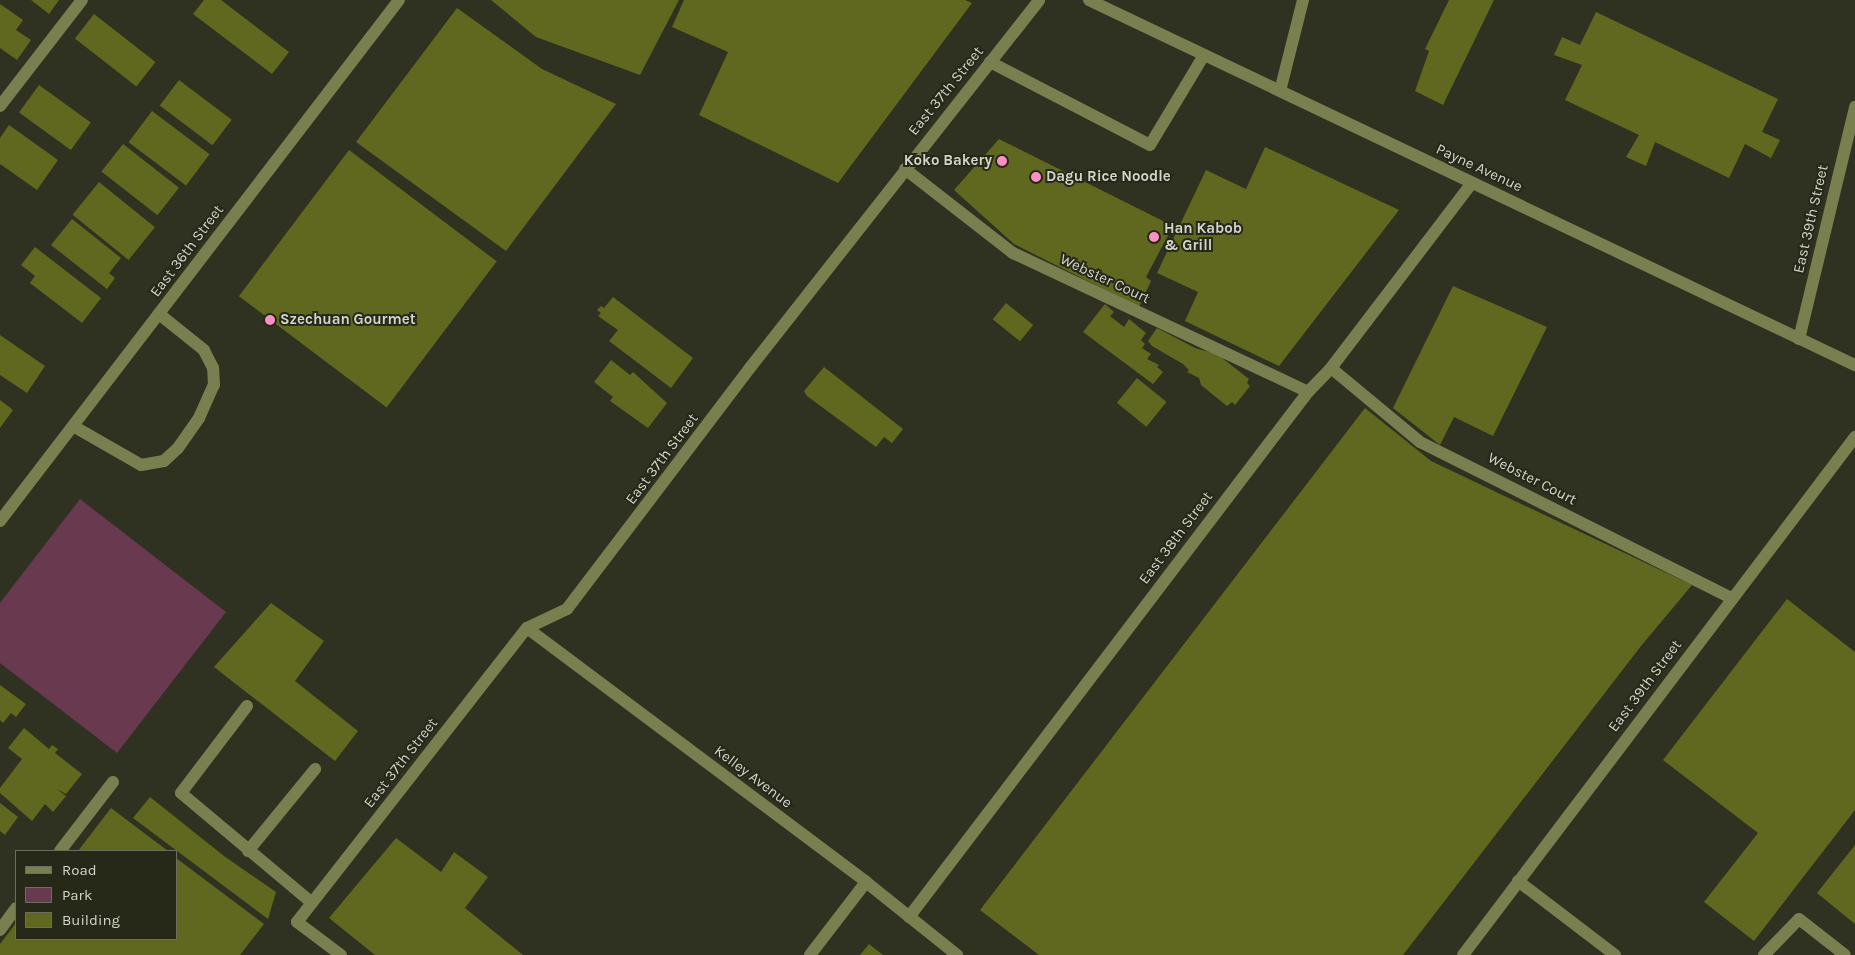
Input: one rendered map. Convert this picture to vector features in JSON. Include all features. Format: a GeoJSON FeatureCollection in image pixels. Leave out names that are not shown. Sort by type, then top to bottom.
{"type":"FeatureCollection","features":[{"type":"Feature","properties":{"kind":"street"},"geometry":{"type":"LineString","coordinates":[[0,106],[82,0]]}},
{"type":"Feature","properties":{"kind":"street","name":"East 36th Street"},"geometry":{"type":"LineString","coordinates":[[0,521],[398,0]]}},
{"type":"Feature","properties":{"kind":"street","name":"East 37th Street"},"geometry":{"type":"LineString","coordinates":[[341,955],[297,922],[528,628],[567,609],[905,169],[1039,0]]}},
{"type":"Feature","properties":{"kind":"street","name":"Payne Avenue"},"geometry":{"type":"LineString","coordinates":[[1089,0],[1855,365]]}},
{"type":"Feature","properties":{"kind":"street"},"geometry":{"type":"LineString","coordinates":[[1280,91],[1303,0]]}},
{"type":"Feature","properties":{"kind":"street"},"geometry":{"type":"LineString","coordinates":[[990,62],[1150,146],[1204,54]]}},
{"type":"Feature","properties":{"kind":"street","name":"East 39th Street"},"geometry":{"type":"LineString","coordinates":[[1799,339],[1855,107]]}},
{"type":"Feature","properties":{"kind":"street","name":"Webster Court"},"geometry":{"type":"LineString","coordinates":[[905,169],[1013,253],[1308,392]]}},
{"type":"Feature","properties":{"kind":"street","name":"East 38th Street"},"geometry":{"type":"LineString","coordinates":[[909,917],[1308,392],[1332,368],[1472,182]]}},
{"type":"Feature","properties":{"kind":"street"},"geometry":{"type":"LineString","coordinates":[[73,426],[141,465],[164,461],[178,448],[199,418],[214,385],[213,368],[204,350],[159,314]]}},
{"type":"Feature","properties":{"kind":"street","name":"Webster Court"},"geometry":{"type":"LineString","coordinates":[[1332,368],[1420,442],[1732,598]]}},
{"type":"Feature","properties":{"kind":"street","name":"East 39th Street"},"geometry":{"type":"LineString","coordinates":[[1463,955],[1855,437]]}},
{"type":"Feature","properties":{"kind":"street","name":"Kelley Avenue"},"geometry":{"type":"LineString","coordinates":[[528,628],[866,882],[957,955]]}},
{"type":"Feature","properties":{"kind":"street"},"geometry":{"type":"LineString","coordinates":[[246,706],[181,793],[248,852],[312,903]]}},
{"type":"Feature","properties":{"kind":"street"},"geometry":{"type":"LineString","coordinates":[[248,852],[315,769]]}},
{"type":"Feature","properties":{"kind":"street"},"geometry":{"type":"LineString","coordinates":[[61,850],[113,782]]}},
{"type":"Feature","properties":{"kind":"street"},"geometry":{"type":"LineString","coordinates":[[1518,881],[1615,955]]}},
{"type":"Feature","properties":{"kind":"street"},"geometry":{"type":"LineString","coordinates":[[810,955],[866,882]]}},
{"type":"Feature","properties":{"kind":"street"},"geometry":{"type":"LineString","coordinates":[[0,930],[15,909]]}},
{"type":"Feature","properties":{"kind":"street"},"geometry":{"type":"LineString","coordinates":[[1764,955],[1799,920],[1845,955]]}},
{"type":"Feature","properties":{"kind":"green space"},"geometry":{"type":"Polygon","coordinates":[[[80,499],[226,612],[117,753],[0,663],[0,603],[80,499]]]}},
{"type":"Feature","properties":{"kind":"building"},"geometry":{"type":"Polygon","coordinates":[[[31,0],[59,0],[49,14],[31,0]]]}},
{"type":"Feature","properties":{"kind":"building"},"geometry":{"type":"Polygon","coordinates":[[[204,0],[221,0],[289,52],[272,74],[193,14],[204,0]]]}},
{"type":"Feature","properties":{"kind":"building"},"geometry":{"type":"Polygon","coordinates":[[[491,0],[679,0],[640,75],[536,37],[491,0]]]}},
{"type":"Feature","properties":{"kind":"building"},"geometry":{"type":"Polygon","coordinates":[[[684,0],[965,0],[972,3],[838,183],[699,115],[728,52],[672,27],[684,0]]]}},
{"type":"Feature","properties":{"kind":"building"},"geometry":{"type":"Polygon","coordinates":[[[1449,0],[1494,0],[1443,105],[1415,91],[1429,51],[1425,49],[1449,0]]]}},
{"type":"Feature","properties":{"kind":"building"},"geometry":{"type":"Polygon","coordinates":[[[0,4],[23,20],[16,30],[31,40],[17,60],[0,48],[0,4]]]}},
{"type":"Feature","properties":{"kind":"building"},"geometry":{"type":"Polygon","coordinates":[[[457,8],[542,69],[616,104],[506,251],[356,142],[457,8]]]}},
{"type":"Feature","properties":{"kind":"building"},"geometry":{"type":"Polygon","coordinates":[[[1596,12],[1778,99],[1762,132],[1780,140],[1771,158],[1745,144],[1729,178],[1655,142],[1646,166],[1626,157],[1639,135],[1565,100],[1582,65],[1554,55],[1562,37],[1580,45],[1596,12]]]}},
{"type":"Feature","properties":{"kind":"building"},"geometry":{"type":"Polygon","coordinates":[[[94,14],[155,62],[136,86],[75,38],[94,14]]]}},
{"type":"Feature","properties":{"kind":"building"},"geometry":{"type":"Polygon","coordinates":[[[179,80],[232,120],[212,145],[160,106],[179,80]]]}},
{"type":"Feature","properties":{"kind":"building"},"geometry":{"type":"Polygon","coordinates":[[[39,85],[91,123],[71,150],[19,113],[39,85]]]}},
{"type":"Feature","properties":{"kind":"building"},"geometry":{"type":"Polygon","coordinates":[[[152,111],[210,154],[186,185],[129,142],[152,111]]]}},
{"type":"Feature","properties":{"kind":"building"},"geometry":{"type":"Polygon","coordinates":[[[9,125],[58,160],[37,190],[0,164],[0,138],[9,125]]]}},
{"type":"Feature","properties":{"kind":"building"},"geometry":{"type":"Polygon","coordinates":[[[999,139],[1173,226],[1146,277],[1151,281],[1139,307],[1014,244],[954,190],[999,139]]]}},
{"type":"Feature","properties":{"kind":"building"},"geometry":{"type":"Polygon","coordinates":[[[123,144],[179,188],[157,215],[101,172],[123,144]]]}},
{"type":"Feature","properties":{"kind":"building"},"geometry":{"type":"Polygon","coordinates":[[[1265,147],[1399,210],[1279,366],[1185,321],[1198,292],[1157,273],[1206,170],[1246,189],[1265,147]]]}},
{"type":"Feature","properties":{"kind":"building"},"geometry":{"type":"Polygon","coordinates":[[[349,150],[497,261],[387,407],[239,296],[349,150]]]}},
{"type":"Feature","properties":{"kind":"building"},"geometry":{"type":"Polygon","coordinates":[[[99,182],[155,227],[129,260],[73,215],[99,182]]]}},
{"type":"Feature","properties":{"kind":"building"},"geometry":{"type":"Polygon","coordinates":[[[72,219],[121,258],[109,273],[115,278],[107,289],[51,245],[72,219]]]}},
{"type":"Feature","properties":{"kind":"building"},"geometry":{"type":"Polygon","coordinates":[[[35,247],[101,298],[82,323],[30,283],[35,276],[21,265],[35,247]]]}},
{"type":"Feature","properties":{"kind":"building"},"geometry":{"type":"Polygon","coordinates":[[[1453,286],[1547,327],[1493,436],[1454,417],[1440,445],[1393,408],[1453,286]]]}},
{"type":"Feature","properties":{"kind":"building"},"geometry":{"type":"Polygon","coordinates":[[[613,297],[693,358],[671,388],[609,341],[618,330],[598,316],[601,313],[597,310],[601,306],[604,308],[613,297]]]}},
{"type":"Feature","properties":{"kind":"building"},"geometry":{"type":"Polygon","coordinates":[[[1006,303],[1033,325],[1020,341],[993,319],[1006,303]]]}},
{"type":"Feature","properties":{"kind":"building"},"geometry":{"type":"Polygon","coordinates":[[[1105,304],[1114,312],[1110,316],[1124,327],[1129,319],[1146,333],[1141,340],[1145,344],[1142,348],[1151,354],[1147,359],[1159,365],[1157,367],[1163,372],[1153,384],[1083,332],[1105,304]]]}},
{"type":"Feature","properties":{"kind":"building"},"geometry":{"type":"Polygon","coordinates":[[[1157,328],[1195,348],[1217,354],[1249,379],[1247,383],[1250,386],[1235,405],[1232,402],[1227,406],[1201,385],[1199,378],[1187,372],[1189,370],[1183,364],[1152,346],[1148,341],[1157,328]]]}},
{"type":"Feature","properties":{"kind":"building"},"geometry":{"type":"Polygon","coordinates":[[[0,335],[45,366],[27,393],[0,375],[0,335]]]}},
{"type":"Feature","properties":{"kind":"building"},"geometry":{"type":"Polygon","coordinates":[[[611,360],[630,375],[633,372],[667,403],[648,428],[610,401],[613,397],[594,382],[611,360]]]}},
{"type":"Feature","properties":{"kind":"building"},"geometry":{"type":"Polygon","coordinates":[[[824,367],[903,429],[892,443],[884,437],[876,447],[807,396],[804,391],[824,367]]]}},
{"type":"Feature","properties":{"kind":"building"},"geometry":{"type":"Polygon","coordinates":[[[1137,378],[1167,402],[1146,427],[1117,403],[1137,378]]]}},
{"type":"Feature","properties":{"kind":"building"},"geometry":{"type":"Polygon","coordinates":[[[0,400],[13,410],[0,428],[0,400]]]}},
{"type":"Feature","properties":{"kind":"building"},"geometry":{"type":"Polygon","coordinates":[[[1365,408],[1431,461],[1692,585],[1641,646],[1403,955],[1039,955],[980,910],[1365,408]]]}},
{"type":"Feature","properties":{"kind":"building"},"geometry":{"type":"Polygon","coordinates":[[[1787,599],[1855,652],[1855,810],[1754,941],[1704,902],[1758,833],[1663,760],[1787,599]]]}},
{"type":"Feature","properties":{"kind":"building"},"geometry":{"type":"Polygon","coordinates":[[[271,603],[324,641],[295,681],[358,731],[335,761],[214,667],[271,603]]]}},
{"type":"Feature","properties":{"kind":"building"},"geometry":{"type":"Polygon","coordinates":[[[0,685],[26,704],[16,717],[11,713],[3,723],[0,720],[0,685]]]}},
{"type":"Feature","properties":{"kind":"building"},"geometry":{"type":"Polygon","coordinates":[[[24,728],[49,749],[52,745],[58,749],[55,753],[82,774],[66,794],[57,789],[66,796],[53,812],[45,804],[32,821],[0,793],[0,788],[22,759],[8,748],[24,728]]]}},
{"type":"Feature","properties":{"kind":"building"},"geometry":{"type":"Polygon","coordinates":[[[150,797],[224,856],[276,892],[268,919],[178,850],[133,818],[150,797]]]}},
{"type":"Feature","properties":{"kind":"building"},"geometry":{"type":"Polygon","coordinates":[[[0,803],[18,817],[5,835],[0,831],[0,803]]]}},
{"type":"Feature","properties":{"kind":"building"},"geometry":{"type":"Polygon","coordinates":[[[111,808],[167,850],[79,850],[111,808]]]}},
{"type":"Feature","properties":{"kind":"building"},"geometry":{"type":"Polygon","coordinates":[[[396,838],[441,872],[454,852],[488,877],[465,908],[523,955],[375,955],[329,918],[396,838]]]}},
{"type":"Feature","properties":{"kind":"building"},"geometry":{"type":"Polygon","coordinates":[[[1855,845],[1855,924],[1817,893],[1855,845]]]}},
{"type":"Feature","properties":{"kind":"building"},"geometry":{"type":"Polygon","coordinates":[[[178,860],[264,924],[240,955],[0,955],[0,944],[15,924],[15,940],[178,940],[178,860]]]}},
{"type":"Feature","properties":{"kind":"building"},"geometry":{"type":"Polygon","coordinates":[[[869,944],[883,955],[860,955],[869,944]]]}},
{"type":"Feature","properties":{"kind":"place","name":"Koko Bakery"},"geometry":{"type":"Point","coordinates":[1002,161]}},
{"type":"Feature","properties":{"kind":"place","name":"Dagu Rice Noodle"},"geometry":{"type":"Point","coordinates":[1036,177]}},
{"type":"Feature","properties":{"kind":"place","name":"Han Kabob & Grill"},"geometry":{"type":"Point","coordinates":[1154,237]}},
{"type":"Feature","properties":{"kind":"place","name":"Szechuan Gourmet"},"geometry":{"type":"Point","coordinates":[270,320]}}]}
